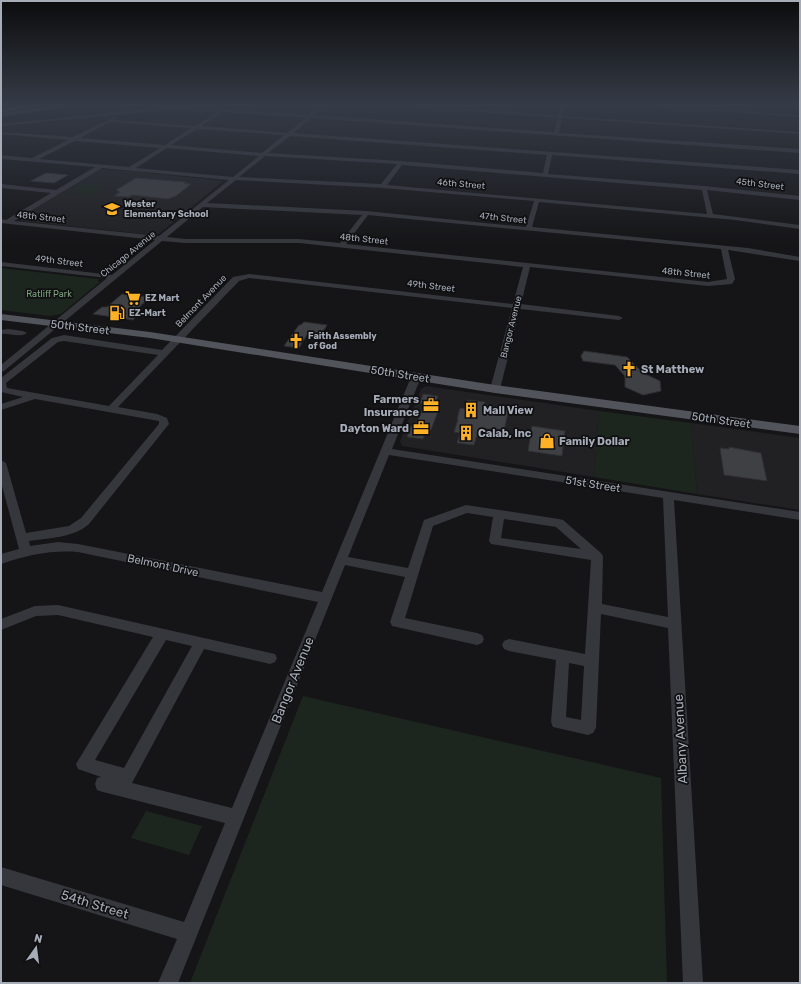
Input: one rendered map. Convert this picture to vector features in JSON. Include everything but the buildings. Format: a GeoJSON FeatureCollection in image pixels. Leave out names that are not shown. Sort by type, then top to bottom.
{"type":"FeatureCollection","features":[{"type":"Feature","properties":{"kind":"main road","name":"50th Street"},"geometry":{"type":"LineString","coordinates":[[1,317],[178,340],[495,389],[800,430]]}},
{"type":"Feature","properties":{"kind":"street"},"geometry":{"type":"LineString","coordinates":[[33,160],[49,152]]}},
{"type":"Feature","properties":{"kind":"street"},"geometry":{"type":"LineString","coordinates":[[130,169],[157,152]]}},
{"type":"Feature","properties":{"kind":"street","name":"45th Street"},"geometry":{"type":"LineString","coordinates":[[225,152],[401,163],[704,188],[800,198]]}},
{"type":"Feature","properties":{"kind":"street","name":"Chicago Avenue"},"geometry":{"type":"LineString","coordinates":[[1,369],[267,152]]}},
{"type":"Feature","properties":{"kind":"street"},"geometry":{"type":"LineString","coordinates":[[539,152],[700,162],[800,172]]}},
{"type":"Feature","properties":{"kind":"street"},"geometry":{"type":"LineString","coordinates":[[545,175],[550,153]]}},
{"type":"Feature","properties":{"kind":"street","name":"46th Street"},"geometry":{"type":"LineString","coordinates":[[1,157],[234,179],[383,186],[751,219],[800,227]]}},
{"type":"Feature","properties":{"kind":"street"},"geometry":{"type":"LineString","coordinates":[[383,186],[401,163]]}},
{"type":"Feature","properties":{"kind":"street"},"geometry":{"type":"LineString","coordinates":[[4,222],[101,166]]}},
{"type":"Feature","properties":{"kind":"street"},"geometry":{"type":"LineString","coordinates":[[1,186],[58,192]]}},
{"type":"Feature","properties":{"kind":"street"},"geometry":{"type":"LineString","coordinates":[[704,188],[710,215]]}},
{"type":"Feature","properties":{"kind":"street"},"geometry":{"type":"LineString","coordinates":[[528,229],[537,200]]}},
{"type":"Feature","properties":{"kind":"street","name":"47th Street"},"geometry":{"type":"LineString","coordinates":[[202,205],[366,213],[724,248],[800,259]]}},
{"type":"Feature","properties":{"kind":"street"},"geometry":{"type":"LineString","coordinates":[[342,245],[366,213]]}},
{"type":"Feature","properties":{"kind":"street","name":"48th Street"},"geometry":{"type":"LineString","coordinates":[[4,222],[185,241],[286,240],[708,284],[724,284],[729,282],[731,279],[724,248]]}},
{"type":"Feature","properties":{"kind":"street","name":"49th Street"},"geometry":{"type":"LineString","coordinates":[[1,264],[114,277]]}},
{"type":"Feature","properties":{"kind":"street","name":"Bangor Avenue"},"geometry":{"type":"LineString","coordinates":[[495,389],[526,265]]}},
{"type":"Feature","properties":{"kind":"street","name":"49th Street"},"geometry":{"type":"LineString","coordinates":[[240,277],[255,276],[619,318]]}},
{"type":"Feature","properties":{"kind":"street","name":"Belmont Avenue"},"geometry":{"type":"LineString","coordinates":[[111,409],[230,284],[240,277]]}},
{"type":"Feature","properties":{"kind":"street"},"geometry":{"type":"LineString","coordinates":[[64,338],[78,326]]}},
{"type":"Feature","properties":{"kind":"street"},"geometry":{"type":"LineString","coordinates":[[1,332],[8,331],[23,333]]}},
{"type":"Feature","properties":{"kind":"street"},"geometry":{"type":"LineString","coordinates":[[22,538],[71,530],[79,526],[164,424],[164,420],[157,417],[3,390],[1,382],[55,340],[64,338],[164,353]]}},
{"type":"Feature","properties":{"kind":"street","name":"Bangor Avenue"},"geometry":{"type":"LineString","coordinates":[[168,983],[416,377]]}},
{"type":"Feature","properties":{"kind":"street"},"geometry":{"type":"LineString","coordinates":[[1,407],[34,396]]}},
{"type":"Feature","properties":{"kind":"street","name":"51st Street"},"geometry":{"type":"LineString","coordinates":[[386,451],[800,516]]}},
{"type":"Feature","properties":{"kind":"street"},"geometry":{"type":"LineString","coordinates":[[1,463],[26,551]]}},
{"type":"Feature","properties":{"kind":"street","name":"Albany Avenue"},"geometry":{"type":"LineString","coordinates":[[668,495],[693,983]]}},
{"type":"Feature","properties":{"kind":"street"},"geometry":{"type":"LineString","coordinates":[[477,639],[396,622],[428,523],[466,508],[559,522],[597,556]]}},
{"type":"Feature","properties":{"kind":"street"},"geometry":{"type":"LineString","coordinates":[[499,513],[495,540],[597,556]]}},
{"type":"Feature","properties":{"kind":"street","name":"Belmont Drive"},"geometry":{"type":"LineString","coordinates":[[1,559],[45,546],[78,548],[325,598]]}},
{"type":"Feature","properties":{"kind":"street"},"geometry":{"type":"LineString","coordinates":[[563,656],[558,722],[588,728],[597,556]]}},
{"type":"Feature","properties":{"kind":"street"},"geometry":{"type":"LineString","coordinates":[[341,560],[412,574]]}},
{"type":"Feature","properties":{"kind":"street"},"geometry":{"type":"LineString","coordinates":[[595,608],[674,624]]}},
{"type":"Feature","properties":{"kind":"street"},"geometry":{"type":"LineString","coordinates":[[1,625],[35,611],[58,610],[270,658]]}},
{"type":"Feature","properties":{"kind":"street"},"geometry":{"type":"LineString","coordinates":[[163,633],[84,764],[128,777],[201,642]]}},
{"type":"Feature","properties":{"kind":"street"},"geometry":{"type":"LineString","coordinates":[[509,645],[591,661]]}},
{"type":"Feature","properties":{"kind":"street"},"geometry":{"type":"LineString","coordinates":[[103,784],[236,817]]}},
{"type":"Feature","properties":{"kind":"street","name":"54th Street"},"geometry":{"type":"LineString","coordinates":[[1,876],[189,933]]}},
{"type":"Feature","properties":{"kind":"shaded area","name":"Wester Elementary School"},"geometry":{"type":"Polygon","coordinates":[[[100,169],[223,181],[159,234],[153,235],[21,221],[18,220],[20,219],[17,219],[100,169]]]}},
{"type":"Feature","properties":{"kind":"shaded area"},"geometry":{"type":"Polygon","coordinates":[[[426,386],[599,411],[594,477],[402,446],[400,441],[421,389],[426,386]]]}},
{"type":"Feature","properties":{"kind":"shaded area"},"geometry":{"type":"Polygon","coordinates":[[[691,423],[800,438],[800,510],[697,494],[691,423]]]}},
{"type":"Feature","properties":{"kind":"green space"},"geometry":{"type":"Polygon","coordinates":[[[82,184],[105,186],[91,195],[68,193],[82,184]]]}},
{"type":"Feature","properties":{"kind":"green space","name":"Ratliff Park"},"geometry":{"type":"Polygon","coordinates":[[[1,268],[98,279],[100,280],[98,280],[98,282],[101,281],[61,314],[50,316],[1,310],[1,268]]]}},
{"type":"Feature","properties":{"kind":"green space"},"geometry":{"type":"Polygon","coordinates":[[[599,411],[691,423],[697,494],[594,477],[599,411]]]}},
{"type":"Feature","properties":{"kind":"green space"},"geometry":{"type":"Polygon","coordinates":[[[303,696],[661,778],[667,983],[190,983],[303,696]]]}},
{"type":"Feature","properties":{"kind":"green space"},"geometry":{"type":"Polygon","coordinates":[[[146,811],[202,826],[189,855],[131,838],[146,811]]]}},
{"type":"Feature","properties":{"kind":"place","name":"Wester Elementary School"},"geometry":{"type":"Point","coordinates":[112,209]}},
{"type":"Feature","properties":{"kind":"place","name":"EZ Mart"},"geometry":{"type":"Point","coordinates":[133,298]}},
{"type":"Feature","properties":{"kind":"place","name":"EZ-Mart"},"geometry":{"type":"Point","coordinates":[117,313]}},
{"type":"Feature","properties":{"kind":"place","name":"Faith Assembly of God"},"geometry":{"type":"Point","coordinates":[296,341]}},
{"type":"Feature","properties":{"kind":"place","name":"St Matthew"},"geometry":{"type":"Point","coordinates":[629,369]}},
{"type":"Feature","properties":{"kind":"place","name":"Farmers Insurance"},"geometry":{"type":"Point","coordinates":[431,405]}},
{"type":"Feature","properties":{"kind":"place","name":"Mall View"},"geometry":{"type":"Point","coordinates":[471,410]}},
{"type":"Feature","properties":{"kind":"place","name":"Dayton Ward"},"geometry":{"type":"Point","coordinates":[421,428]}},
{"type":"Feature","properties":{"kind":"place","name":"Calab, Inc"},"geometry":{"type":"Point","coordinates":[466,433]}},
{"type":"Feature","properties":{"kind":"place","name":"Family Dollar"},"geometry":{"type":"Point","coordinates":[547,441]}}]}
